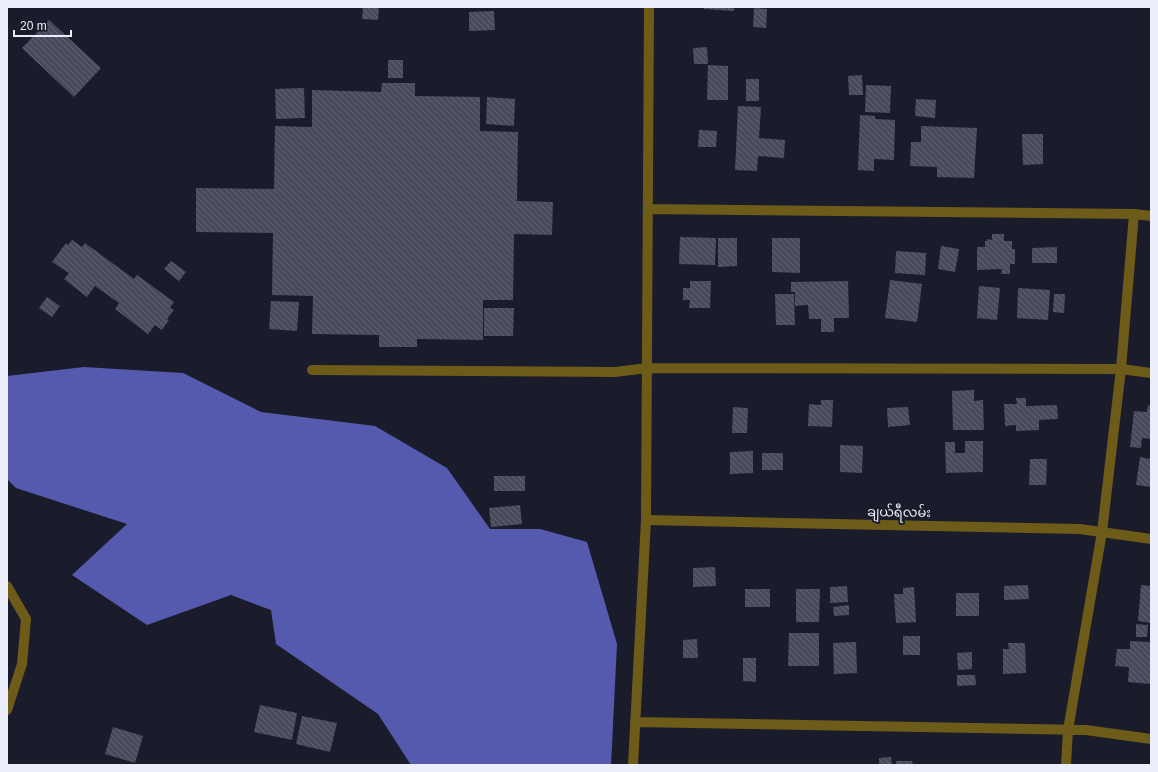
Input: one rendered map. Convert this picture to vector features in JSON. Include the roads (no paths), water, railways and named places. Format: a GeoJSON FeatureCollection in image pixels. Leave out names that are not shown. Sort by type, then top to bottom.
{"type":"FeatureCollection","features":[{"type":"Feature","properties":{"kind":"street"},"geometry":{"type":"LineString","coordinates":[[633,765],[646,520],[648,7]]}},
{"type":"Feature","properties":{"kind":"street"},"geometry":{"type":"LineString","coordinates":[[648,209],[1134,214],[1151,216]]}},
{"type":"Feature","properties":{"kind":"street"},"geometry":{"type":"LineString","coordinates":[[1066,765],[1068,730],[1102,532],[1121,369],[1134,214]]}},
{"type":"Feature","properties":{"kind":"street"},"geometry":{"type":"LineString","coordinates":[[312,370],[615,372],[647,368],[1121,369],[1151,373]]}},
{"type":"Feature","properties":{"kind":"street","name":"ချယ်ရီလမ်း"},"geometry":{"type":"LineString","coordinates":[[646,520],[1080,529],[1151,539]]}},
{"type":"Feature","properties":{"kind":"street"},"geometry":{"type":"LineString","coordinates":[[7,586],[26,619],[22,664],[7,710]]}},
{"type":"Feature","properties":{"kind":"street"},"geometry":{"type":"LineString","coordinates":[[636,722],[1086,730],[1151,739]]}}]}
